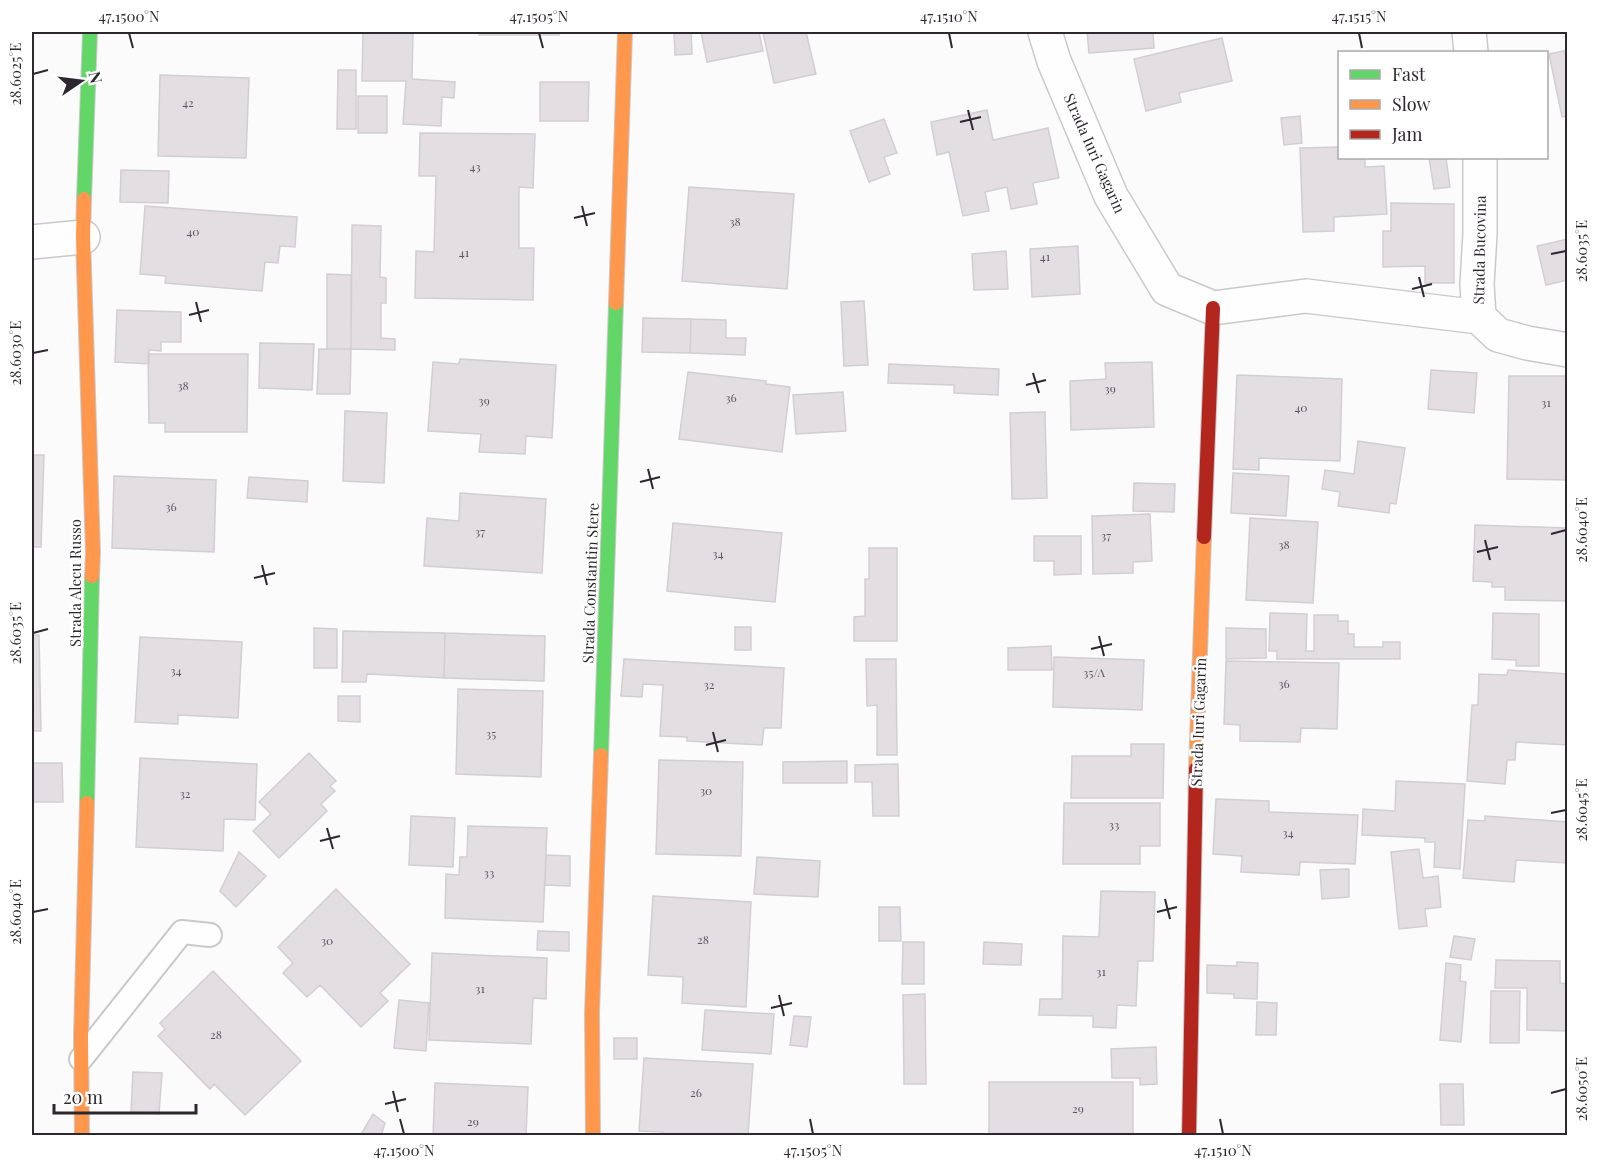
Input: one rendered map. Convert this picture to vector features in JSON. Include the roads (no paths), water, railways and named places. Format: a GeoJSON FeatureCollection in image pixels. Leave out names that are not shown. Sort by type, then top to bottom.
{"type":"FeatureCollection","features":[{"type":"Feature","properties":{"kind":"street","name":"Strada Alecu Russo"},"geometry":{"type":"LineString","coordinates":[[82,1136],[81,1059],[93,553],[83,237],[90,32]]}},
{"type":"Feature","properties":{"kind":"street","name":"Strada Constantin Stere"},"geometry":{"type":"LineString","coordinates":[[593,1136],[592,1001],[625,32]]}},
{"type":"Feature","properties":{"kind":"street","name":"Strada Iuri Gagarin"},"geometry":{"type":"LineString","coordinates":[[1046,32],[1054,61],[1112,196],[1167,289],[1213,308],[1306,297],[1479,317]]}},
{"type":"Feature","properties":{"kind":"street"},"geometry":{"type":"LineString","coordinates":[[1469,32],[1471,51]]}},
{"type":"Feature","properties":{"kind":"street","name":"Strada Bucovina"},"geometry":{"type":"LineString","coordinates":[[1480,159],[1477,284],[1479,317],[1498,335],[1568,350]]}},
{"type":"Feature","properties":{"kind":"street"},"geometry":{"type":"LineString","coordinates":[[32,242],[83,237]]}},
{"type":"Feature","properties":{"kind":"street","name":"Strada Iuri Gagarin"},"geometry":{"type":"LineString","coordinates":[[1190,1136],[1197,738],[1213,308]]}},
{"type":"Feature","properties":{"kind":"lane"},"geometry":{"type":"LineString","coordinates":[[81,1059],[182,932],[210,935]]}}]}
